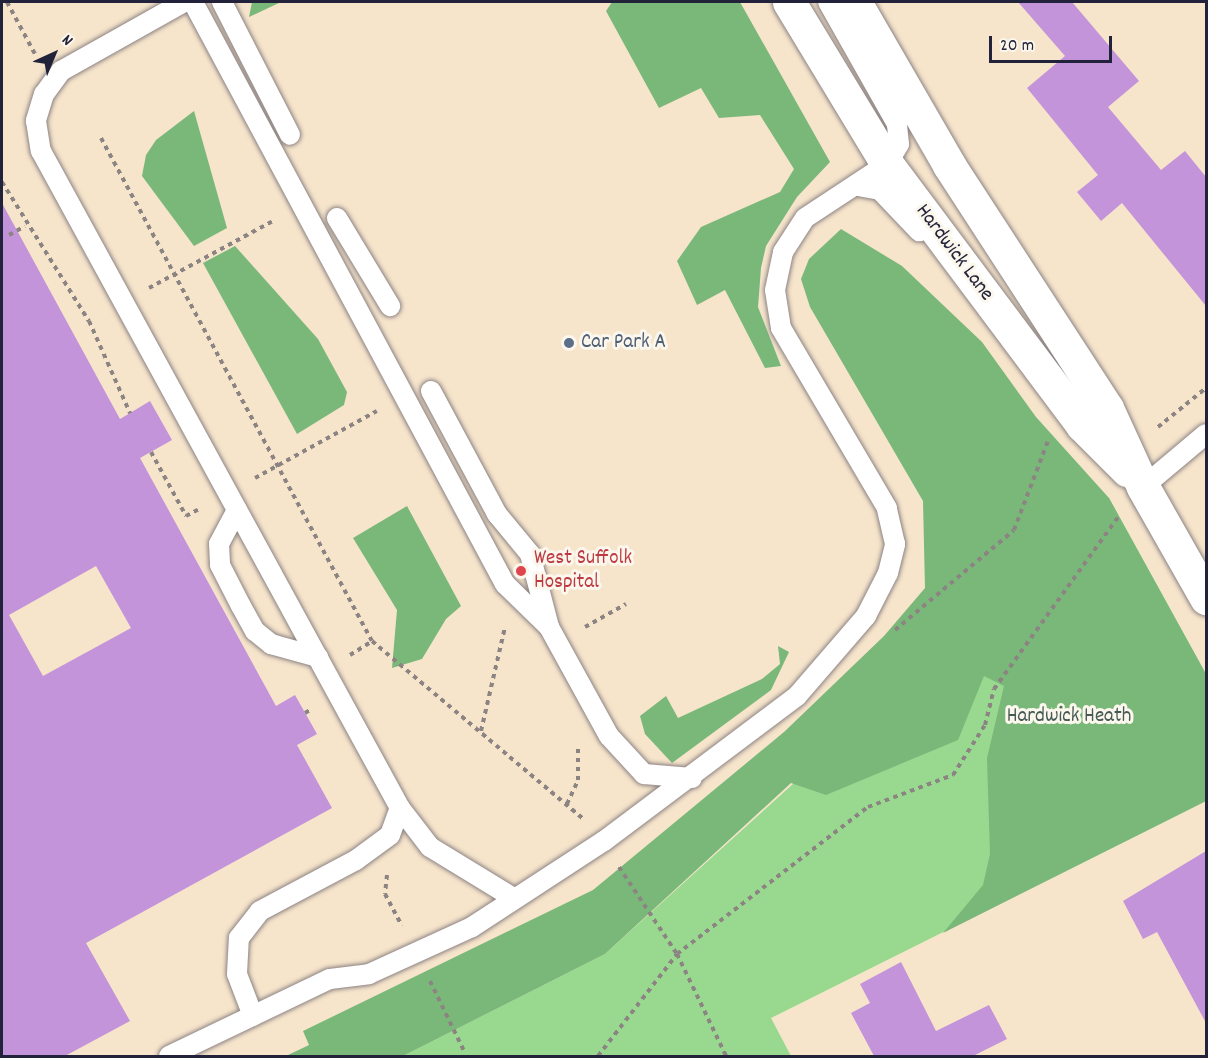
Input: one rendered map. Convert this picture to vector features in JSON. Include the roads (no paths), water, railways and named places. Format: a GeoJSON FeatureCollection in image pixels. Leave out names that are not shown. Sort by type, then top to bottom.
{"type":"FeatureCollection","features":[{"type":"Feature","properties":{"kind":"street","name":"Hardwick Lane"},"geometry":{"type":"LineString","coordinates":[[789,2],[887,164],[1065,402],[1206,598]]}},
{"type":"Feature","properties":{"kind":"street","name":"Hardwick Lane"},"geometry":{"type":"LineString","coordinates":[[855,2],[949,165],[1107,408],[1133,498]]}},
{"type":"Feature","properties":{"kind":"lane"},"geometry":{"type":"LineString","coordinates":[[184,2],[61,70],[44,94],[36,121],[41,152],[400,808],[438,854],[512,897]]}},
{"type":"Feature","properties":{"kind":"lane"},"geometry":{"type":"LineString","coordinates":[[193,2],[505,584],[549,627]]}},
{"type":"Feature","properties":{"kind":"lane"},"geometry":{"type":"LineString","coordinates":[[222,2],[290,135]]}},
{"type":"Feature","properties":{"kind":"lane"},"geometry":{"type":"LineString","coordinates":[[169,1056],[330,979],[369,974],[472,927],[512,897],[604,841],[692,778],[797,696],[830,662],[866,616],[888,573],[895,544],[887,508],[781,328],[775,290],[783,252],[805,218],[834,195],[858,186],[887,164],[899,144],[897,124],[828,2]]}},
{"type":"Feature","properties":{"kind":"lane"},"geometry":{"type":"LineString","coordinates":[[858,186],[880,190],[950,269],[996,310]]}},
{"type":"Feature","properties":{"kind":"lane"},"geometry":{"type":"LineString","coordinates":[[338,218],[390,306]]}},
{"type":"Feature","properties":{"kind":"lane"},"geometry":{"type":"LineString","coordinates":[[431,391],[497,514],[530,554],[549,627],[609,736],[644,774],[692,778]]}},
{"type":"Feature","properties":{"kind":"lane"},"geometry":{"type":"LineString","coordinates":[[1133,498],[1206,434]]}},
{"type":"Feature","properties":{"kind":"lane"},"geometry":{"type":"LineString","coordinates":[[237,510],[219,544],[220,565],[241,606],[255,631],[271,644],[318,657]]}},
{"type":"Feature","properties":{"kind":"lane"},"geometry":{"type":"LineString","coordinates":[[253,1016],[237,974],[239,938],[260,911],[356,861],[390,835],[400,808]]}},
{"type":"Feature","properties":{"kind":"place","name":"Car Park A"},"geometry":{"type":"Point","coordinates":[569,343]}},
{"type":"Feature","properties":{"kind":"place","name":"West Suffolk Hospital"},"geometry":{"type":"Point","coordinates":[521,571]}},
{"type":"Feature","properties":{"kind":"park label","name":"Hardwick Heath"},"geometry":{"type":"Point","coordinates":[1069,717]}}]}
